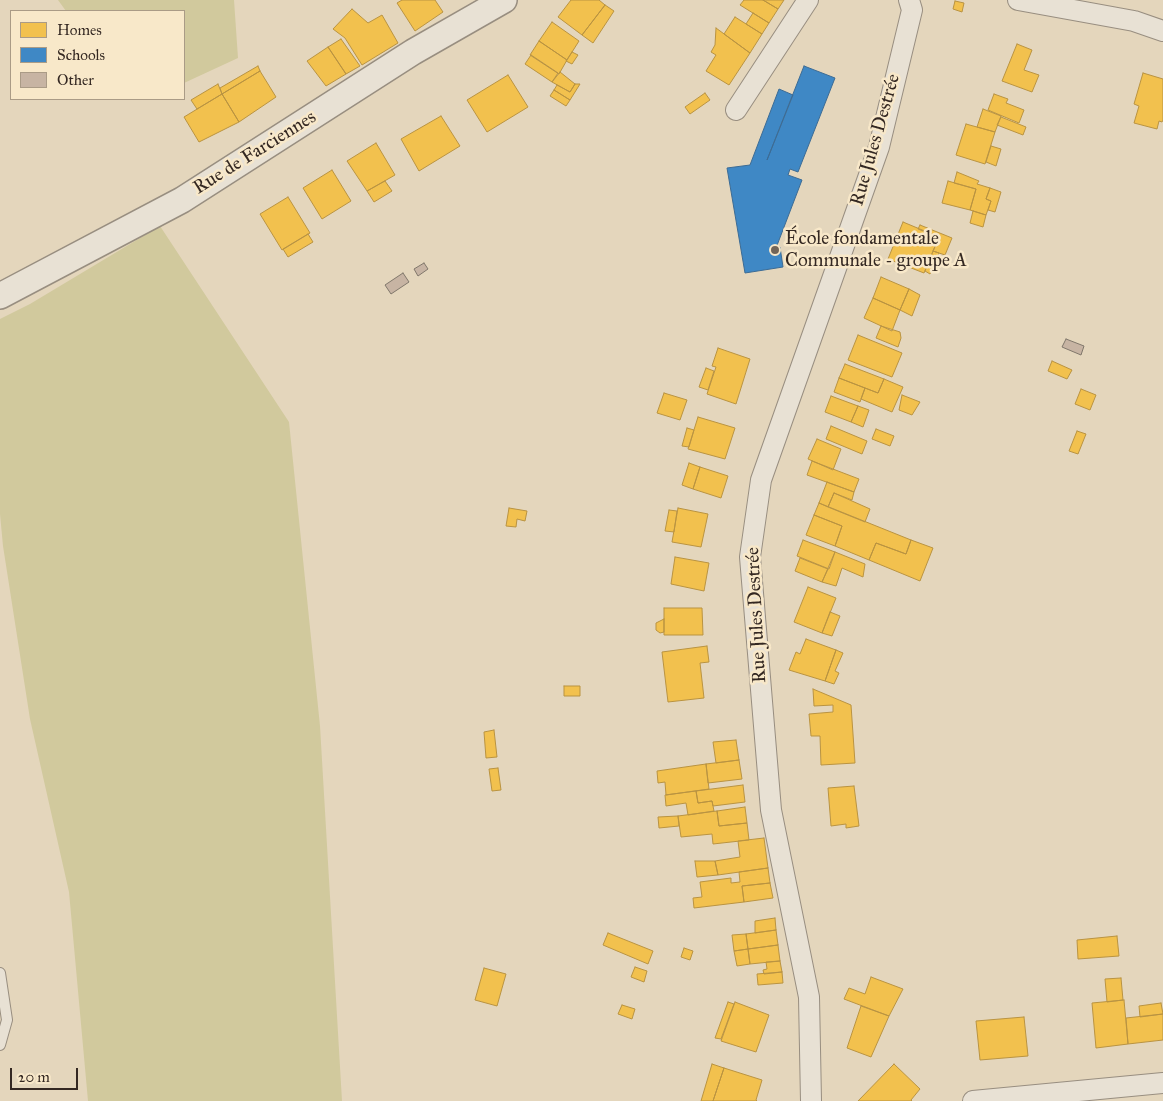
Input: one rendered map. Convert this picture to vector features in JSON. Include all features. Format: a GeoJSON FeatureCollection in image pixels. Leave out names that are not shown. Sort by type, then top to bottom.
{"type":"FeatureCollection","features":[{"type":"Feature","properties":{"kind":"street","name":"Rue de Farciennes"},"geometry":{"type":"LineString","coordinates":[[0,296],[182,200],[413,52],[504,0]]}},
{"type":"Feature","properties":{"kind":"street"},"geometry":{"type":"LineString","coordinates":[[736,110],[808,0]]}},
{"type":"Feature","properties":{"kind":"street","name":"Rue Jules Destrée"},"geometry":{"type":"LineString","coordinates":[[811,1101],[810,998],[771,810],[750,557],[761,480],[879,147],[912,10],[909,0]]}},
{"type":"Feature","properties":{"kind":"street"},"geometry":{"type":"LineString","coordinates":[[1018,0],[1134,21],[1163,31]]}},
{"type":"Feature","properties":{"kind":"street"},"geometry":{"type":"LineString","coordinates":[[973,1101],[1163,1083]]}},
{"type":"Feature","properties":{"kind":"lane"},"geometry":{"type":"LineString","coordinates":[[0,973],[7,1020],[0,1044]]}},
{"type":"Feature","properties":{"kind":"shaded area"},"geometry":{"type":"Polygon","coordinates":[[[58,0],[234,0],[238,58],[185,83],[185,10],[65,10],[58,0]]]}},
{"type":"Feature","properties":{"kind":"shaded area"},"geometry":{"type":"Polygon","coordinates":[[[160,226],[289,422],[320,726],[342,1101],[88,1101],[69,892],[30,719],[3,546],[0,514],[0,319],[30,304],[160,226]]]}},
{"type":"Feature","properties":{"kind":"building: Homes"},"geometry":{"type":"Polygon","coordinates":[[[402,0],[435,0],[443,12],[415,31],[397,3],[402,0]]]}},
{"type":"Feature","properties":{"kind":"building: Homes"},"geometry":{"type":"Polygon","coordinates":[[[571,0],[599,0],[605,5],[582,35],[558,17],[571,0]]]}},
{"type":"Feature","properties":{"kind":"building: Homes"},"geometry":{"type":"Polygon","coordinates":[[[744,0],[763,0],[778,9],[769,23],[740,5],[744,0]]]}},
{"type":"Feature","properties":{"kind":"building: Homes"},"geometry":{"type":"Polygon","coordinates":[[[763,0],[784,0],[778,9],[763,0]]]}},
{"type":"Feature","properties":{"kind":"building: Homes"},"geometry":{"type":"Polygon","coordinates":[[[955,1],[964,3],[962,12],[953,9],[955,1]]]}},
{"type":"Feature","properties":{"kind":"building: Homes"},"geometry":{"type":"Polygon","coordinates":[[[605,5],[614,11],[593,43],[582,35],[605,5]]]}},
{"type":"Feature","properties":{"kind":"building: Homes"},"geometry":{"type":"Polygon","coordinates":[[[352,9],[368,23],[382,15],[398,43],[362,65],[345,38],[333,29],[352,9]]]}},
{"type":"Feature","properties":{"kind":"building: Homes"},"geometry":{"type":"Polygon","coordinates":[[[753,13],[769,23],[762,34],[746,24],[753,13]]]}},
{"type":"Feature","properties":{"kind":"building: Homes"},"geometry":{"type":"Polygon","coordinates":[[[735,17],[762,34],[750,53],[724,34],[735,17]]]}},
{"type":"Feature","properties":{"kind":"building: Homes"},"geometry":{"type":"Polygon","coordinates":[[[552,22],[579,41],[567,60],[539,41],[552,22]]]}},
{"type":"Feature","properties":{"kind":"building: Homes"},"geometry":{"type":"Polygon","coordinates":[[[716,28],[750,53],[729,85],[706,71],[716,55],[711,52],[715,45],[716,28]]]}},
{"type":"Feature","properties":{"kind":"building: Homes"},"geometry":{"type":"Polygon","coordinates":[[[341,39],[360,66],[346,74],[328,47],[341,39]]]}},
{"type":"Feature","properties":{"kind":"building: Homes"},"geometry":{"type":"Polygon","coordinates":[[[539,41],[567,60],[559,74],[530,55],[539,41]]]}},
{"type":"Feature","properties":{"kind":"building: Homes"},"geometry":{"type":"Polygon","coordinates":[[[1017,44],[1032,50],[1024,70],[1039,75],[1032,92],[1002,81],[1017,44]]]}},
{"type":"Feature","properties":{"kind":"building: Homes"},"geometry":{"type":"Polygon","coordinates":[[[328,47],[346,74],[326,86],[307,61],[328,47]]]}},
{"type":"Feature","properties":{"kind":"building: Homes"},"geometry":{"type":"Polygon","coordinates":[[[572,52],[578,55],[572,64],[566,61],[572,52]]]}},
{"type":"Feature","properties":{"kind":"building: Homes"},"geometry":{"type":"Polygon","coordinates":[[[531,55],[558,73],[552,82],[525,64],[531,55]]]}},
{"type":"Feature","properties":{"kind":"building: Homes"},"geometry":{"type":"Polygon","coordinates":[[[258,66],[260,71],[222,94],[220,88],[258,66]]]}},
{"type":"Feature","properties":{"kind":"building: Homes"},"geometry":{"type":"Polygon","coordinates":[[[260,71],[276,97],[239,122],[222,94],[260,71]]]}},
{"type":"Feature","properties":{"kind":"building: Homes"},"geometry":{"type":"Polygon","coordinates":[[[560,72],[575,84],[570,92],[552,82],[560,72]]]}},
{"type":"Feature","properties":{"kind":"building: Homes"},"geometry":{"type":"Polygon","coordinates":[[[1143,73],[1163,79],[1163,120],[1162,122],[1159,121],[1157,129],[1134,123],[1139,106],[1134,104],[1143,73]]]}},
{"type":"Feature","properties":{"kind":"building: Homes"},"geometry":{"type":"Polygon","coordinates":[[[508,75],[528,107],[487,132],[467,100],[508,75]]]}},
{"type":"Feature","properties":{"kind":"building: Homes"},"geometry":{"type":"Polygon","coordinates":[[[218,84],[222,94],[197,109],[191,100],[218,84]]]}},
{"type":"Feature","properties":{"kind":"building: Homes"},"geometry":{"type":"Polygon","coordinates":[[[575,84],[580,84],[570,100],[554,90],[557,85],[570,92],[575,84]]]}},
{"type":"Feature","properties":{"kind":"building: Homes"},"geometry":{"type":"Polygon","coordinates":[[[554,90],[570,100],[566,106],[550,96],[554,90]]]}},
{"type":"Feature","properties":{"kind":"building: Homes"},"geometry":{"type":"Polygon","coordinates":[[[705,93],[710,100],[690,114],[685,107],[705,93]]]}},
{"type":"Feature","properties":{"kind":"building: Homes"},"geometry":{"type":"Polygon","coordinates":[[[222,94],[239,122],[199,142],[184,117],[222,94]]]}},
{"type":"Feature","properties":{"kind":"building: Homes"},"geometry":{"type":"Polygon","coordinates":[[[994,94],[1008,99],[1006,103],[1024,110],[1019,123],[988,110],[994,94]]]}},
{"type":"Feature","properties":{"kind":"building: Homes"},"geometry":{"type":"Polygon","coordinates":[[[983,109],[1001,116],[995,132],[977,127],[983,109]]]}},
{"type":"Feature","properties":{"kind":"building: Homes"},"geometry":{"type":"Polygon","coordinates":[[[441,116],[460,146],[419,171],[401,139],[441,116]]]}},
{"type":"Feature","properties":{"kind":"building: Homes"},"geometry":{"type":"Polygon","coordinates":[[[1001,117],[1026,127],[1023,135],[997,125],[1001,117]]]}},
{"type":"Feature","properties":{"kind":"building: Homes"},"geometry":{"type":"Polygon","coordinates":[[[966,124],[995,132],[985,164],[956,155],[966,124]]]}},
{"type":"Feature","properties":{"kind":"building: Homes"},"geometry":{"type":"Polygon","coordinates":[[[376,143],[395,175],[367,191],[347,161],[376,143]]]}},
{"type":"Feature","properties":{"kind":"building: Homes"},"geometry":{"type":"Polygon","coordinates":[[[991,146],[1001,149],[996,166],[986,162],[991,146]]]}},
{"type":"Feature","properties":{"kind":"building: Homes"},"geometry":{"type":"Polygon","coordinates":[[[332,170],[351,201],[322,219],[303,188],[332,170]]]}},
{"type":"Feature","properties":{"kind":"building: Homes"},"geometry":{"type":"Polygon","coordinates":[[[957,172],[979,181],[977,184],[990,188],[986,199],[991,201],[986,215],[970,210],[976,189],[954,183],[957,172]]]}},
{"type":"Feature","properties":{"kind":"building: Homes"},"geometry":{"type":"Polygon","coordinates":[[[385,181],[392,191],[374,202],[367,191],[385,181]]]}},
{"type":"Feature","properties":{"kind":"building: Homes"},"geometry":{"type":"Polygon","coordinates":[[[948,181],[976,189],[970,210],[942,203],[948,181]]]}},
{"type":"Feature","properties":{"kind":"building: Homes"},"geometry":{"type":"Polygon","coordinates":[[[990,188],[1001,192],[995,212],[988,210],[991,201],[986,199],[990,188]]]}},
{"type":"Feature","properties":{"kind":"building: Homes"},"geometry":{"type":"Polygon","coordinates":[[[288,197],[310,233],[282,250],[260,214],[288,197]]]}},
{"type":"Feature","properties":{"kind":"building: Homes"},"geometry":{"type":"Polygon","coordinates":[[[973,211],[986,215],[983,227],[970,223],[973,211]]]}},
{"type":"Feature","properties":{"kind":"building: Homes"},"geometry":{"type":"Polygon","coordinates":[[[903,222],[939,237],[924,273],[888,259],[903,222]]]}},
{"type":"Feature","properties":{"kind":"building: Homes"},"geometry":{"type":"Polygon","coordinates":[[[920,225],[952,238],[945,255],[933,251],[939,237],[918,229],[920,225]]]}},
{"type":"Feature","properties":{"kind":"building: Homes"},"geometry":{"type":"Polygon","coordinates":[[[308,234],[313,242],[288,257],[283,249],[308,234]]]}},
{"type":"Feature","properties":{"kind":"building: Homes"},"geometry":{"type":"Polygon","coordinates":[[[933,251],[939,253],[930,274],[925,271],[933,251]]]}},
{"type":"Feature","properties":{"kind":"building: Homes"},"geometry":{"type":"Polygon","coordinates":[[[881,277],[909,289],[900,310],[873,298],[881,277]]]}},
{"type":"Feature","properties":{"kind":"building: Homes"},"geometry":{"type":"Polygon","coordinates":[[[909,289],[920,295],[912,316],[900,310],[909,289]]]}},
{"type":"Feature","properties":{"kind":"building: Homes"},"geometry":{"type":"Polygon","coordinates":[[[873,298],[900,310],[892,331],[864,318],[873,298]]]}},
{"type":"Feature","properties":{"kind":"building: Homes"},"geometry":{"type":"Polygon","coordinates":[[[881,326],[900,332],[901,338],[898,347],[876,338],[881,326]]]}},
{"type":"Feature","properties":{"kind":"building: Homes"},"geometry":{"type":"Polygon","coordinates":[[[858,335],[902,353],[892,377],[848,360],[858,335]]]}},
{"type":"Feature","properties":{"kind":"building: Homes"},"geometry":{"type":"Polygon","coordinates":[[[718,348],[750,359],[736,404],[707,394],[716,367],[712,366],[718,348]]]}},
{"type":"Feature","properties":{"kind":"building: Homes"},"geometry":{"type":"Polygon","coordinates":[[[1052,361],[1072,370],[1067,379],[1048,371],[1052,361]]]}},
{"type":"Feature","properties":{"kind":"building: Homes"},"geometry":{"type":"Polygon","coordinates":[[[845,364],[884,379],[878,393],[839,378],[845,364]]]}},
{"type":"Feature","properties":{"kind":"building: Homes"},"geometry":{"type":"Polygon","coordinates":[[[706,368],[714,371],[708,390],[699,387],[706,368]]]}},
{"type":"Feature","properties":{"kind":"building: Homes"},"geometry":{"type":"Polygon","coordinates":[[[839,378],[865,388],[860,402],[834,392],[839,378]]]}},
{"type":"Feature","properties":{"kind":"building: Homes"},"geometry":{"type":"Polygon","coordinates":[[[884,379],[903,387],[892,412],[861,399],[865,388],[878,393],[884,379]]]}},
{"type":"Feature","properties":{"kind":"building: Homes"},"geometry":{"type":"Polygon","coordinates":[[[1081,389],[1096,395],[1090,410],[1075,404],[1081,389]]]}},
{"type":"Feature","properties":{"kind":"building: Homes"},"geometry":{"type":"Polygon","coordinates":[[[664,393],[687,400],[680,420],[657,413],[664,393]]]}},
{"type":"Feature","properties":{"kind":"building: Homes"},"geometry":{"type":"Polygon","coordinates":[[[902,395],[920,402],[912,415],[899,410],[902,395]]]}},
{"type":"Feature","properties":{"kind":"building: Homes"},"geometry":{"type":"Polygon","coordinates":[[[831,396],[858,406],[851,422],[825,412],[831,396]]]}},
{"type":"Feature","properties":{"kind":"building: Homes"},"geometry":{"type":"Polygon","coordinates":[[[858,406],[869,410],[863,427],[851,422],[858,406]]]}},
{"type":"Feature","properties":{"kind":"building: Homes"},"geometry":{"type":"Polygon","coordinates":[[[698,417],[735,428],[725,459],[688,449],[698,417]]]}},
{"type":"Feature","properties":{"kind":"building: Homes"},"geometry":{"type":"Polygon","coordinates":[[[831,426],[867,441],[862,454],[826,439],[831,426]]]}},
{"type":"Feature","properties":{"kind":"building: Homes"},"geometry":{"type":"Polygon","coordinates":[[[687,428],[694,430],[689,447],[682,446],[687,428]]]}},
{"type":"Feature","properties":{"kind":"building: Homes"},"geometry":{"type":"Polygon","coordinates":[[[876,429],[894,436],[890,446],[872,439],[876,429]]]}},
{"type":"Feature","properties":{"kind":"building: Homes"},"geometry":{"type":"Polygon","coordinates":[[[1077,431],[1086,434],[1078,454],[1069,451],[1077,431]]]}},
{"type":"Feature","properties":{"kind":"building: Homes"},"geometry":{"type":"Polygon","coordinates":[[[817,439],[841,449],[833,470],[808,459],[817,439]]]}},
{"type":"Feature","properties":{"kind":"building: Homes"},"geometry":{"type":"Polygon","coordinates":[[[812,461],[859,479],[854,492],[807,475],[812,461]]]}},
{"type":"Feature","properties":{"kind":"building: Homes"},"geometry":{"type":"Polygon","coordinates":[[[689,463],[700,467],[693,489],[682,485],[689,463]]]}},
{"type":"Feature","properties":{"kind":"building: Homes"},"geometry":{"type":"Polygon","coordinates":[[[700,467],[728,476],[721,498],[693,489],[700,467]]]}},
{"type":"Feature","properties":{"kind":"building: Homes"},"geometry":{"type":"Polygon","coordinates":[[[827,482],[854,492],[852,500],[834,493],[828,507],[819,503],[827,482]]]}},
{"type":"Feature","properties":{"kind":"building: Homes"},"geometry":{"type":"Polygon","coordinates":[[[834,493],[870,509],[865,522],[828,507],[834,493]]]}},
{"type":"Feature","properties":{"kind":"building: Homes"},"geometry":{"type":"Polygon","coordinates":[[[819,503],[911,540],[906,554],[876,543],[869,560],[835,546],[842,526],[814,515],[819,503]]]}},
{"type":"Feature","properties":{"kind":"building: Homes"},"geometry":{"type":"Polygon","coordinates":[[[509,508],[527,511],[525,521],[517,519],[516,527],[506,526],[509,508]]]}},
{"type":"Feature","properties":{"kind":"building: Homes"},"geometry":{"type":"Polygon","coordinates":[[[678,508],[708,514],[701,547],[672,542],[678,508]]]}},
{"type":"Feature","properties":{"kind":"building: Homes"},"geometry":{"type":"Polygon","coordinates":[[[669,510],[677,511],[674,532],[665,531],[669,510]]]}},
{"type":"Feature","properties":{"kind":"building: Homes"},"geometry":{"type":"Polygon","coordinates":[[[814,515],[842,526],[835,546],[806,535],[814,515]]]}},
{"type":"Feature","properties":{"kind":"building: Homes"},"geometry":{"type":"Polygon","coordinates":[[[803,540],[835,552],[829,569],[797,556],[803,540]]]}},
{"type":"Feature","properties":{"kind":"building: Homes"},"geometry":{"type":"Polygon","coordinates":[[[911,540],[933,548],[920,581],[869,560],[876,543],[906,554],[911,540]]]}},
{"type":"Feature","properties":{"kind":"building: Homes"},"geometry":{"type":"Polygon","coordinates":[[[835,552],[865,564],[863,577],[842,568],[836,586],[822,582],[835,552]]]}},
{"type":"Feature","properties":{"kind":"building: Homes"},"geometry":{"type":"Polygon","coordinates":[[[675,557],[709,563],[704,591],[671,584],[675,557]]]}},
{"type":"Feature","properties":{"kind":"building: Homes"},"geometry":{"type":"Polygon","coordinates":[[[800,558],[828,569],[822,582],[795,571],[800,558]]]}},
{"type":"Feature","properties":{"kind":"building: Homes"},"geometry":{"type":"Polygon","coordinates":[[[808,587],[836,598],[822,633],[794,622],[808,587]]]}},
{"type":"Feature","properties":{"kind":"building: Homes"},"geometry":{"type":"Polygon","coordinates":[[[664,608],[702,608],[703,635],[664,635],[664,608]]]}},
{"type":"Feature","properties":{"kind":"building: Homes"},"geometry":{"type":"Polygon","coordinates":[[[830,612],[840,616],[832,636],[822,633],[830,612]]]}},
{"type":"Feature","properties":{"kind":"building: Homes"},"geometry":{"type":"Polygon","coordinates":[[[664,619],[664,632],[660,633],[656,630],[656,623],[664,619]]]}},
{"type":"Feature","properties":{"kind":"building: Homes"},"geometry":{"type":"Polygon","coordinates":[[[806,639],[836,650],[825,681],[789,670],[796,652],[800,654],[806,639]]]}},
{"type":"Feature","properties":{"kind":"building: Homes"},"geometry":{"type":"Polygon","coordinates":[[[707,646],[709,662],[700,663],[704,698],[668,702],[662,652],[707,646]]]}},
{"type":"Feature","properties":{"kind":"building: Homes"},"geometry":{"type":"Polygon","coordinates":[[[836,650],[843,653],[835,671],[839,673],[834,684],[825,681],[836,650]]]}},
{"type":"Feature","properties":{"kind":"building: Homes"},"geometry":{"type":"Polygon","coordinates":[[[564,686],[580,686],[580,696],[564,696],[564,686]]]}},
{"type":"Feature","properties":{"kind":"building: Homes"},"geometry":{"type":"Polygon","coordinates":[[[813,689],[851,705],[855,763],[821,765],[820,736],[811,736],[809,714],[833,712],[833,705],[814,706],[813,689]]]}},
{"type":"Feature","properties":{"kind":"building: Homes"},"geometry":{"type":"Polygon","coordinates":[[[494,730],[497,757],[486,758],[484,732],[494,730]]]}},
{"type":"Feature","properties":{"kind":"building: Homes"},"geometry":{"type":"Polygon","coordinates":[[[736,740],[739,760],[716,763],[713,742],[736,740]]]}},
{"type":"Feature","properties":{"kind":"building: Homes"},"geometry":{"type":"Polygon","coordinates":[[[739,760],[742,779],[708,783],[706,764],[739,760]]]}},
{"type":"Feature","properties":{"kind":"building: Homes"},"geometry":{"type":"Polygon","coordinates":[[[706,764],[709,789],[666,795],[665,782],[658,783],[657,771],[706,764]]]}},
{"type":"Feature","properties":{"kind":"building: Homes"},"geometry":{"type":"Polygon","coordinates":[[[498,768],[501,790],[492,791],[489,769],[498,768]]]}},
{"type":"Feature","properties":{"kind":"building: Homes"},"geometry":{"type":"Polygon","coordinates":[[[743,785],[745,802],[713,806],[712,801],[698,803],[696,791],[743,785]]]}},
{"type":"Feature","properties":{"kind":"building: Homes"},"geometry":{"type":"Polygon","coordinates":[[[854,786],[859,826],[846,828],[846,824],[831,826],[828,788],[854,786]]]}},
{"type":"Feature","properties":{"kind":"building: Homes"},"geometry":{"type":"Polygon","coordinates":[[[696,791],[698,803],[712,801],[714,811],[688,815],[686,803],[666,806],[665,795],[696,791]]]}},
{"type":"Feature","properties":{"kind":"building: Homes"},"geometry":{"type":"Polygon","coordinates":[[[745,807],[747,823],[719,826],[717,811],[745,807]]]}},
{"type":"Feature","properties":{"kind":"building: Homes"},"geometry":{"type":"Polygon","coordinates":[[[717,811],[719,826],[747,823],[749,840],[713,844],[712,834],[681,837],[678,816],[717,811]]]}},
{"type":"Feature","properties":{"kind":"building: Homes"},"geometry":{"type":"Polygon","coordinates":[[[678,816],[679,826],[659,828],[658,817],[678,816]]]}},
{"type":"Feature","properties":{"kind":"building: Homes"},"geometry":{"type":"Polygon","coordinates":[[[764,838],[768,868],[718,875],[715,861],[740,857],[738,841],[764,838]]]}},
{"type":"Feature","properties":{"kind":"building: Homes"},"geometry":{"type":"Polygon","coordinates":[[[695,861],[715,861],[718,875],[697,877],[695,861]]]}},
{"type":"Feature","properties":{"kind":"building: Homes"},"geometry":{"type":"Polygon","coordinates":[[[768,868],[770,883],[742,886],[744,902],[694,908],[693,898],[702,897],[700,882],[731,878],[731,883],[740,882],[739,872],[768,868]]]}},
{"type":"Feature","properties":{"kind":"building: Homes"},"geometry":{"type":"Polygon","coordinates":[[[770,883],[773,898],[744,902],[742,886],[770,883]]]}},
{"type":"Feature","properties":{"kind":"building: Homes"},"geometry":{"type":"Polygon","coordinates":[[[775,918],[776,930],[755,933],[755,921],[775,918]]]}},
{"type":"Feature","properties":{"kind":"building: Homes"},"geometry":{"type":"Polygon","coordinates":[[[776,930],[778,945],[748,949],[746,934],[776,930]]]}},
{"type":"Feature","properties":{"kind":"building: Homes"},"geometry":{"type":"Polygon","coordinates":[[[608,933],[653,951],[648,964],[603,945],[608,933]]]}},
{"type":"Feature","properties":{"kind":"building: Homes"},"geometry":{"type":"Polygon","coordinates":[[[746,934],[748,949],[734,951],[732,935],[746,934]]]}},
{"type":"Feature","properties":{"kind":"building: Homes"},"geometry":{"type":"Polygon","coordinates":[[[1117,936],[1119,956],[1078,959],[1077,940],[1117,936]]]}},
{"type":"Feature","properties":{"kind":"building: Homes"},"geometry":{"type":"Polygon","coordinates":[[[778,945],[780,961],[750,964],[748,949],[778,945]]]}},
{"type":"Feature","properties":{"kind":"building: Homes"},"geometry":{"type":"Polygon","coordinates":[[[684,948],[693,951],[690,960],[681,957],[684,948]]]}},
{"type":"Feature","properties":{"kind":"building: Homes"},"geometry":{"type":"Polygon","coordinates":[[[748,949],[750,964],[737,966],[734,951],[748,949]]]}},
{"type":"Feature","properties":{"kind":"building: Homes"},"geometry":{"type":"Polygon","coordinates":[[[780,961],[782,972],[764,974],[763,970],[767,969],[766,962],[780,961]]]}},
{"type":"Feature","properties":{"kind":"building: Homes"},"geometry":{"type":"Polygon","coordinates":[[[635,967],[647,971],[644,982],[631,977],[635,967]]]}},
{"type":"Feature","properties":{"kind":"building: Homes"},"geometry":{"type":"Polygon","coordinates":[[[484,968],[506,974],[497,1006],[475,1000],[484,968]]]}},
{"type":"Feature","properties":{"kind":"building: Homes"},"geometry":{"type":"Polygon","coordinates":[[[782,972],[783,983],[758,985],[757,974],[782,972]]]}},
{"type":"Feature","properties":{"kind":"building: Homes"},"geometry":{"type":"Polygon","coordinates":[[[871,977],[903,989],[889,1016],[844,999],[849,988],[865,994],[871,977]]]}},
{"type":"Feature","properties":{"kind":"building: Homes"},"geometry":{"type":"Polygon","coordinates":[[[1121,978],[1123,1000],[1107,1002],[1105,979],[1121,978]]]}},
{"type":"Feature","properties":{"kind":"building: Homes"},"geometry":{"type":"Polygon","coordinates":[[[1124,1000],[1128,1044],[1096,1048],[1092,1003],[1124,1000]]]}},
{"type":"Feature","properties":{"kind":"building: Homes"},"geometry":{"type":"Polygon","coordinates":[[[728,1002],[734,1004],[721,1039],[715,1038],[728,1002]]]}},
{"type":"Feature","properties":{"kind":"building: Homes"},"geometry":{"type":"Polygon","coordinates":[[[735,1002],[769,1015],[756,1052],[721,1041],[735,1002]]]}},
{"type":"Feature","properties":{"kind":"building: Homes"},"geometry":{"type":"Polygon","coordinates":[[[1161,1003],[1163,1014],[1140,1017],[1139,1006],[1161,1003]]]}},
{"type":"Feature","properties":{"kind":"building: Homes"},"geometry":{"type":"Polygon","coordinates":[[[622,1005],[635,1009],[632,1019],[618,1014],[622,1005]]]}},
{"type":"Feature","properties":{"kind":"building: Homes"},"geometry":{"type":"Polygon","coordinates":[[[861,1006],[889,1016],[871,1057],[847,1048],[861,1006]]]}},
{"type":"Feature","properties":{"kind":"building: Homes"},"geometry":{"type":"Polygon","coordinates":[[[1163,1014],[1163,1040],[1128,1044],[1126,1018],[1163,1014]]]}},
{"type":"Feature","properties":{"kind":"building: Homes"},"geometry":{"type":"Polygon","coordinates":[[[1024,1017],[1028,1056],[980,1060],[976,1021],[1024,1017]]]}},
{"type":"Feature","properties":{"kind":"building: Homes"},"geometry":{"type":"Polygon","coordinates":[[[712,1064],[724,1068],[713,1101],[701,1101],[712,1064]]]}},
{"type":"Feature","properties":{"kind":"building: Homes"},"geometry":{"type":"Polygon","coordinates":[[[894,1064],[920,1089],[912,1101],[858,1101],[894,1064]]]}},
{"type":"Feature","properties":{"kind":"building: Homes"},"geometry":{"type":"Polygon","coordinates":[[[724,1068],[762,1080],[757,1101],[713,1101],[724,1068]]]}},
{"type":"Feature","properties":{"kind":"building: Schools"},"geometry":{"type":"Polygon","coordinates":[[[804,66],[835,78],[798,172],[790,169],[788,175],[802,180],[776,248],[780,247],[783,267],[745,273],[727,168],[750,165],[779,89],[793,95],[804,66]]]}},
{"type":"Feature","properties":{"kind":"building: Other"},"geometry":{"type":"Polygon","coordinates":[[[424,263],[428,269],[418,276],[414,269],[424,263]]]}},
{"type":"Feature","properties":{"kind":"building: Other"},"geometry":{"type":"Polygon","coordinates":[[[403,273],[409,282],[391,294],[385,285],[403,273]]]}},
{"type":"Feature","properties":{"kind":"building: Other"},"geometry":{"type":"Polygon","coordinates":[[[1066,339],[1084,346],[1081,355],[1062,347],[1066,339]]]}},
{"type":"Feature","properties":{"kind":"place","name":"École fondamentale Communale - groupe A"},"geometry":{"type":"Point","coordinates":[775,250]}}]}
